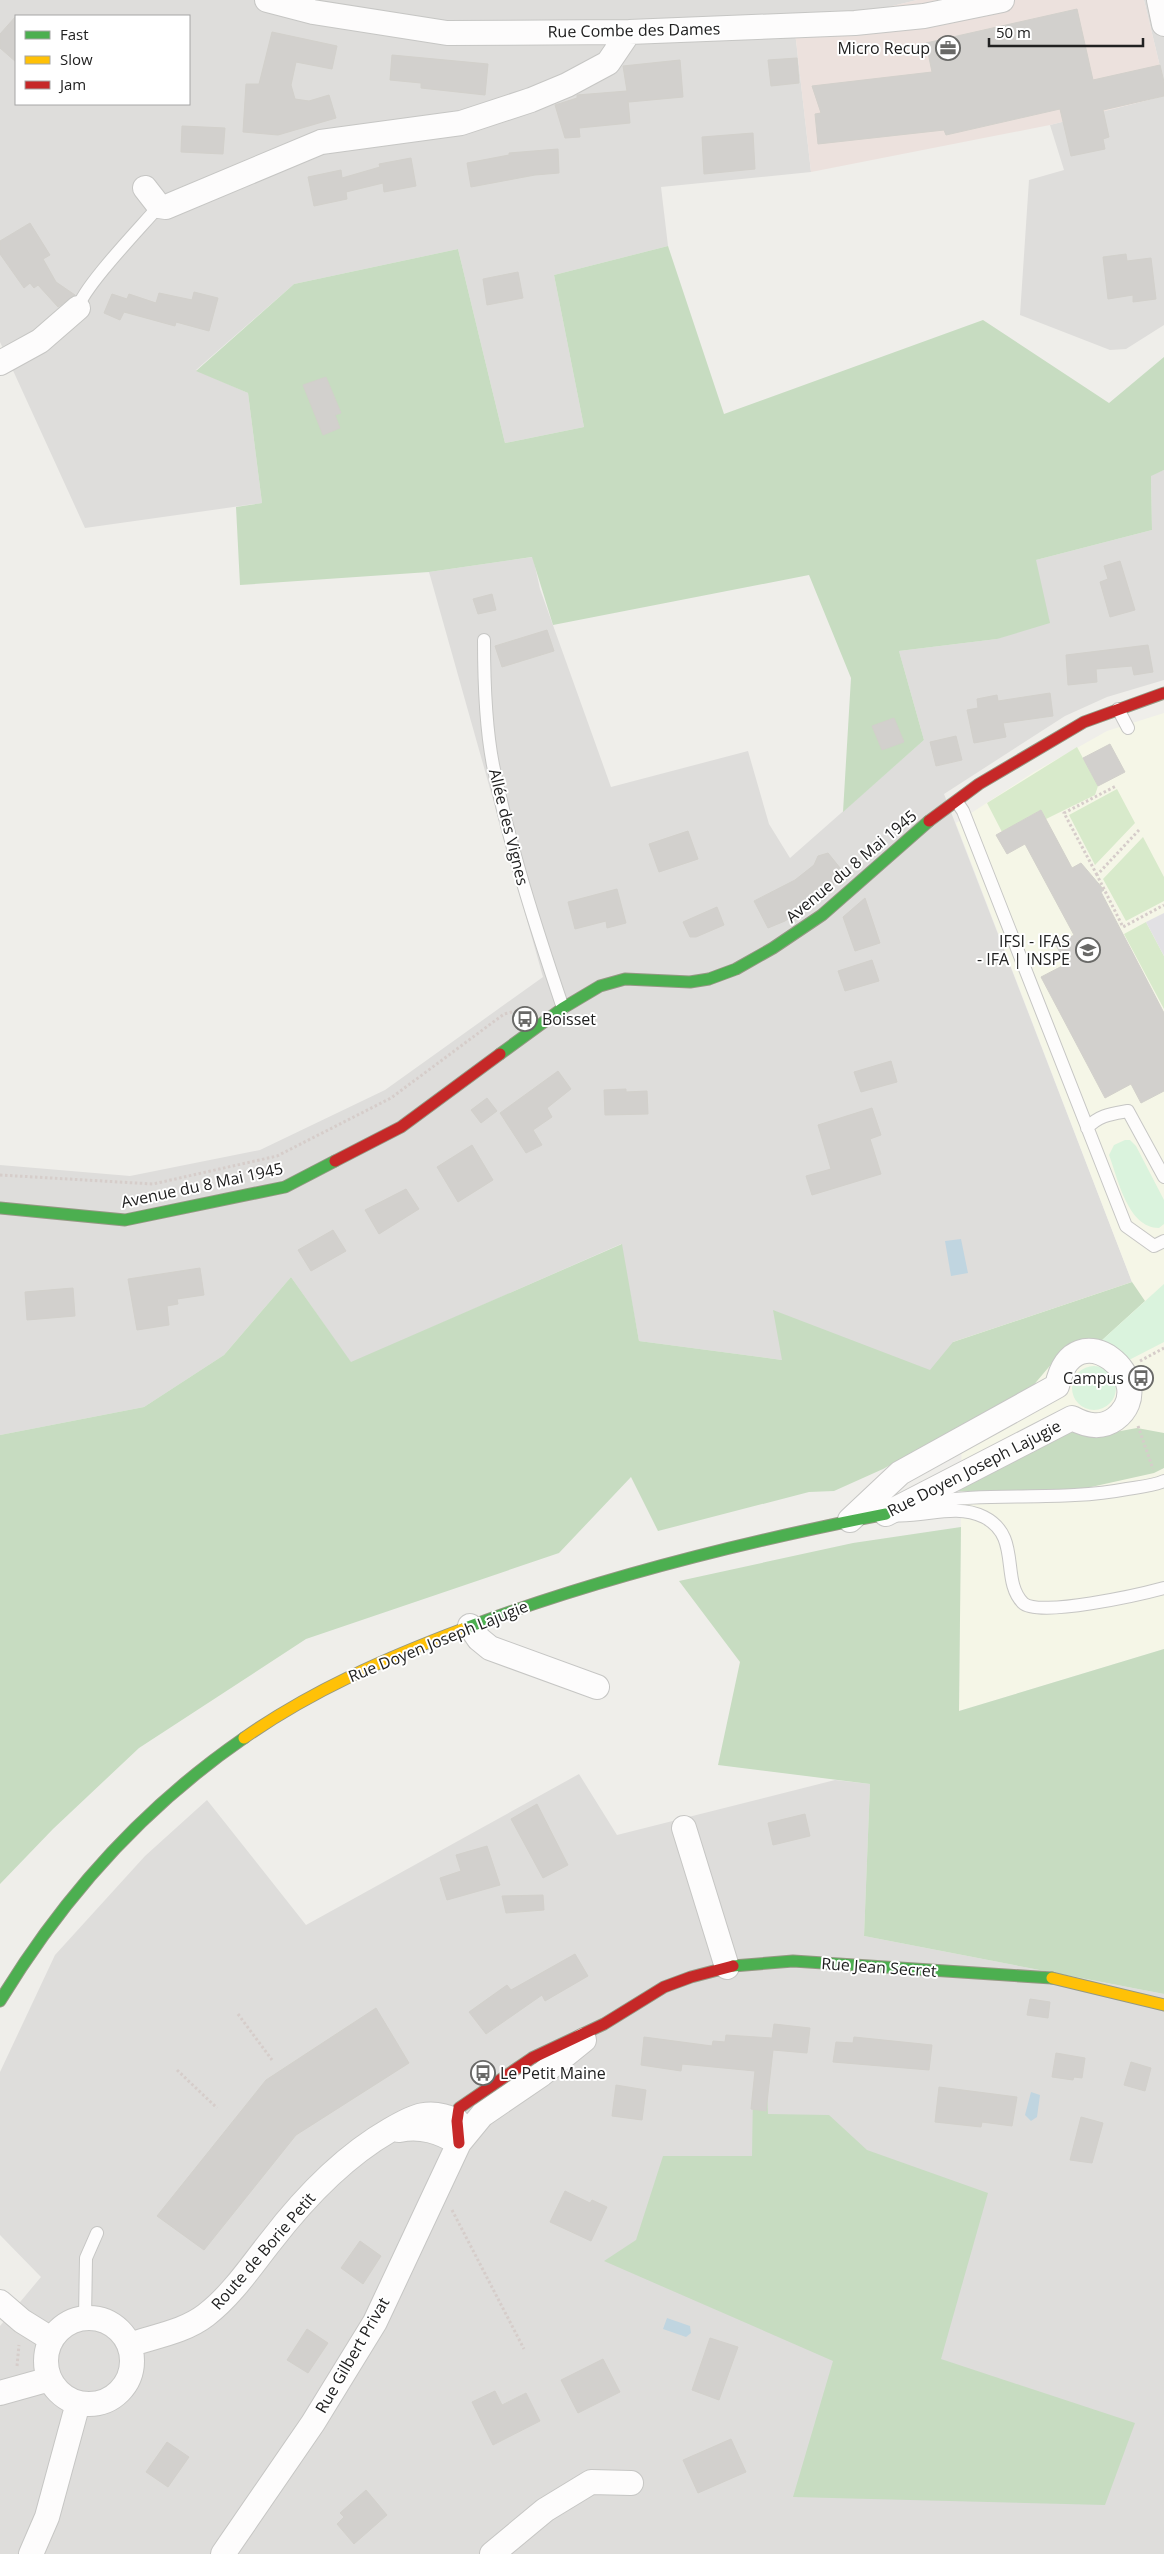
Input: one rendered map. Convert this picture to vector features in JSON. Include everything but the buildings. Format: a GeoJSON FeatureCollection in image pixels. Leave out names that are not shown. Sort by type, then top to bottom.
{"type":"FeatureCollection","features":[{"type":"Feature","properties":{"kind":"street","name":"Rue Combe des Dames"},"geometry":{"type":"LineString","coordinates":[[267,0],[313,12],[446,33],[630,32],[855,23],[924,16],[1002,0]]}},
{"type":"Feature","properties":{"kind":"street"},"geometry":{"type":"LineString","coordinates":[[1159,0],[1164,24]]}},
{"type":"Feature","properties":{"kind":"street"},"geometry":{"type":"LineString","coordinates":[[152,197],[166,207],[174,205],[321,142],[438,127],[493,114],[567,86],[608,63],[630,32]]}},
{"type":"Feature","properties":{"kind":"street"},"geometry":{"type":"LineString","coordinates":[[0,363],[40,341],[78,308]]}},
{"type":"Feature","properties":{"kind":"street","name":"Avenue du 8 Mai 1945"},"geometry":{"type":"LineString","coordinates":[[0,1208],[125,1220],[285,1187],[401,1127],[563,1008],[600,986],[625,979],[690,982],[709,979],[736,969],[797,934],[822,916],[935,816],[957,802],[979,784],[1084,722],[1164,693]]}},
{"type":"Feature","properties":{"kind":"street","name":"Rue Doyen Joseph Lajugie"},"geometry":{"type":"LineString","coordinates":[[0,2001],[48,1928],[94,1870],[132,1830],[215,1757],[264,1724],[341,1680],[422,1644],[527,1604],[638,1570],[850,1520],[886,1514],[1072,1418],[1090,1425],[1109,1423],[1120,1416],[1128,1406],[1132,1393],[1131,1380],[1126,1368],[1113,1356],[1096,1351],[1085,1352],[1074,1357],[1060,1375],[1057,1386],[900,1473],[850,1520]]}},
{"type":"Feature","properties":{"kind":"street"},"geometry":{"type":"LineString","coordinates":[[470,1626],[479,1639],[490,1648],[597,1687]]}},
{"type":"Feature","properties":{"kind":"street"},"geometry":{"type":"LineString","coordinates":[[684,1828],[727,1967]]}},
{"type":"Feature","properties":{"kind":"street","name":"Rue Jean Secret"},"geometry":{"type":"LineString","coordinates":[[458,2132],[542,2074],[604,2024],[664,1987],[727,1967],[793,1961],[1060,1979],[1164,2005]]}},
{"type":"Feature","properties":{"kind":"street","name":"Route de Borie Petit"},"geometry":{"type":"LineString","coordinates":[[129,2345],[187,2327],[206,2315],[228,2295],[273,2238],[352,2154],[413,2117],[428,2114],[445,2115],[458,2132]]}},
{"type":"Feature","properties":{"kind":"street","name":"Rue Gilbert Privat"},"geometry":{"type":"LineString","coordinates":[[223,2554],[313,2423],[375,2322],[435,2198],[458,2132]]}},
{"type":"Feature","properties":{"kind":"street"},"geometry":{"type":"LineString","coordinates":[[0,2302],[22,2321],[51,2339]]}},
{"type":"Feature","properties":{"kind":"street"},"geometry":{"type":"LineString","coordinates":[[85,2318],[98,2319],[111,2324],[122,2333],[129,2345],[132,2358],[130,2372],[125,2384],[116,2394],[105,2401],[92,2404],[78,2403],[61,2394],[50,2379],[45,2359],[51,2339],[60,2328],[72,2321],[85,2318]]}},
{"type":"Feature","properties":{"kind":"street"},"geometry":{"type":"LineString","coordinates":[[11,2391],[50,2379]]}},
{"type":"Feature","properties":{"kind":"street"},"geometry":{"type":"LineString","coordinates":[[31,2554],[47,2517],[78,2403]]}},
{"type":"Feature","properties":{"kind":"street"},"geometry":{"type":"LineString","coordinates":[[492,2554],[545,2510],[591,2482],[631,2483]]}},
{"type":"Feature","properties":{"kind":"lane"},"geometry":{"type":"LineString","coordinates":[[78,308],[79,302],[152,197]]}},
{"type":"Feature","properties":{"kind":"lane","name":"Allée des Vignes"},"geometry":{"type":"LineString","coordinates":[[484,640],[484,686],[493,764],[522,884],[563,1008]]}},
{"type":"Feature","properties":{"kind":"lane"},"geometry":{"type":"LineString","coordinates":[[1118,709],[1128,728]]}},
{"type":"Feature","properties":{"kind":"lane"},"geometry":{"type":"LineString","coordinates":[[957,802],[963,811],[1126,1226],[1154,1246],[1164,1241]]}},
{"type":"Feature","properties":{"kind":"lane"},"geometry":{"type":"LineString","coordinates":[[1087,1128],[1095,1119],[1128,1111],[1164,1177]]}},
{"type":"Feature","properties":{"kind":"lane"},"geometry":{"type":"LineString","coordinates":[[886,1514],[942,1500],[1065,1498],[1117,1491],[1159,1477]]}},
{"type":"Feature","properties":{"kind":"lane"},"geometry":{"type":"LineString","coordinates":[[886,1514],[908,1517],[944,1510],[969,1510],[986,1518],[997,1528],[1006,1541],[1017,1594],[1024,1605],[1036,1608],[1087,1604],[1164,1588]]}},
{"type":"Feature","properties":{"kind":"lane"},"geometry":{"type":"LineString","coordinates":[[85,2318],[86,2258],[97,2233]]}},
{"type":"Feature","properties":{"kind":"path"},"geometry":{"type":"LineString","coordinates":[[1116,786],[1064,813],[1124,927],[1164,905]]}},
{"type":"Feature","properties":{"kind":"path"},"geometry":{"type":"LineString","coordinates":[[1097,875],[1139,830]]}},
{"type":"Feature","properties":{"kind":"path"},"geometry":{"type":"LineString","coordinates":[[0,1175],[153,1184],[277,1156],[391,1098],[504,1014],[519,1010]]}},
{"type":"Feature","properties":{"kind":"path"},"geometry":{"type":"LineString","coordinates":[[1126,1368],[1164,1348]]}},
{"type":"Feature","properties":{"kind":"path"},"geometry":{"type":"LineString","coordinates":[[1137,1428],[1159,1477]]}},
{"type":"Feature","properties":{"kind":"path"},"geometry":{"type":"LineString","coordinates":[[238,2014],[272,2060]]}},
{"type":"Feature","properties":{"kind":"path"},"geometry":{"type":"LineString","coordinates":[[177,2070],[217,2108]]}},
{"type":"Feature","properties":{"kind":"path"},"geometry":{"type":"LineString","coordinates":[[435,2198],[450,2206],[524,2349]]}},
{"type":"Feature","properties":{"kind":"path"},"geometry":{"type":"LineString","coordinates":[[11,2391],[17,2366],[18,2342]]}},
{"type":"Feature","properties":{"kind":"shaded area"},"geometry":{"type":"Polygon","coordinates":[[[0,0],[917,0],[876,10],[793,14],[811,172],[661,187],[668,246],[554,275],[584,427],[505,443],[458,249],[294,284],[196,370],[248,393],[262,503],[85,528],[0,342],[0,0]]]}},
{"type":"Feature","properties":{"kind":"shaded area"},"geometry":{"type":"Polygon","coordinates":[[[917,0],[1144,0],[1164,83],[1164,96],[1050,125],[811,172],[793,14],[876,10],[917,0]]]}},
{"type":"Feature","properties":{"kind":"shaded area"},"geometry":{"type":"Polygon","coordinates":[[[1144,0],[1164,0],[1164,83],[1144,0]]]}},
{"type":"Feature","properties":{"kind":"shaded area"},"geometry":{"type":"Polygon","coordinates":[[[1164,96],[1164,325],[1126,349],[1110,350],[1020,315],[1029,180],[1064,170],[1050,125],[1164,96]]]}},
{"type":"Feature","properties":{"kind":"shaded area"},"geometry":{"type":"Polygon","coordinates":[[[1164,470],[1164,680],[1107,697],[1065,716],[944,794],[1132,1282],[953,1342],[962,1400],[782,1360],[639,1341],[621,1244],[351,1363],[291,1277],[224,1355],[144,1407],[0,1435],[0,1165],[130,1176],[260,1150],[385,1090],[543,977],[429,572],[533,557],[540,589],[611,787],[748,751],[769,824],[790,858],[924,740],[899,651],[997,639],[1036,560],[1152,530],[1151,475],[1164,470]]]}},
{"type":"Feature","properties":{"kind":"shaded area"},"geometry":{"type":"Polygon","coordinates":[[[1164,713],[1164,1649],[959,1711],[962,1400],[953,1342],[1132,1282],[956,823],[1034,772],[1107,731],[1164,713]]]}},
{"type":"Feature","properties":{"kind":"shaded area"},"geometry":{"type":"Polygon","coordinates":[[[1164,913],[1164,956],[1146,922],[1164,913]]]}},
{"type":"Feature","properties":{"kind":"shaded area"},"geometry":{"type":"Polygon","coordinates":[[[579,1774],[617,1835],[835,1780],[870,1784],[864,1936],[1164,1994],[1164,2554],[0,2554],[0,2326],[41,2277],[0,2235],[0,2072],[55,1955],[145,1856],[207,1800],[306,1925],[579,1774]]]}},
{"type":"Feature","properties":{"kind":"green space"},"geometry":{"type":"Polygon","coordinates":[[[668,246],[724,414],[983,320],[1109,403],[1164,357],[1164,470],[1151,476],[1152,530],[1036,560],[1050,623],[997,639],[899,651],[924,740],[843,812],[851,678],[809,575],[553,625],[532,557],[429,572],[240,585],[236,507],[262,503],[248,393],[196,371],[294,284],[458,249],[505,443],[584,427],[554,275],[668,246]]]}},
{"type":"Feature","properties":{"kind":"green space"},"geometry":{"type":"Polygon","coordinates":[[[1077,747],[1098,786],[1095,795],[1046,819],[1041,810],[1002,832],[987,803],[1077,747]]]}},
{"type":"Feature","properties":{"kind":"green space"},"geometry":{"type":"Polygon","coordinates":[[[1117,789],[1135,823],[1095,865],[1069,815],[1117,789]]]}},
{"type":"Feature","properties":{"kind":"green space"},"geometry":{"type":"Polygon","coordinates":[[[1143,837],[1164,877],[1164,901],[1126,921],[1103,879],[1143,837]]]}},
{"type":"Feature","properties":{"kind":"green space"},"geometry":{"type":"Polygon","coordinates":[[[1146,922],[1164,956],[1164,1009],[1124,934],[1146,922]]]}},
{"type":"Feature","properties":{"kind":"green space"},"geometry":{"type":"Polygon","coordinates":[[[1130,1140],[1136,1146],[1164,1200],[1164,1224],[1159,1228],[1148,1226],[1139,1220],[1132,1211],[1121,1189],[1109,1155],[1114,1145],[1130,1140]]]}},
{"type":"Feature","properties":{"kind":"green space"},"geometry":{"type":"Polygon","coordinates":[[[622,1244],[639,1341],[782,1360],[773,1310],[930,1370],[953,1342],[1132,1282],[1145,1301],[1100,1342],[1059,1355],[1032,1387],[883,1469],[834,1491],[809,1492],[658,1531],[631,1477],[559,1553],[306,1639],[139,1748],[53,1829],[0,1884],[0,1435],[144,1407],[224,1355],[291,1277],[351,1362],[622,1244]]]}},
{"type":"Feature","properties":{"kind":"green space"},"geometry":{"type":"Polygon","coordinates":[[[1164,1284],[1164,1342],[1129,1360],[1112,1345],[1100,1342],[1164,1284]]]}},
{"type":"Feature","properties":{"kind":"green space"},"geometry":{"type":"Polygon","coordinates":[[[1094,1366],[1106,1370],[1112,1376],[1116,1388],[1112,1400],[1106,1406],[1094,1410],[1082,1406],[1076,1400],[1072,1388],[1076,1376],[1082,1370],[1094,1366]]]}},
{"type":"Feature","properties":{"kind":"green space"},"geometry":{"type":"Polygon","coordinates":[[[1137,1428],[1164,1433],[1164,1468],[1154,1473],[1064,1493],[951,1491],[1071,1432],[1099,1435],[1137,1428]]]}},
{"type":"Feature","properties":{"kind":"green space"},"geometry":{"type":"Polygon","coordinates":[[[961,1527],[959,1711],[1164,1649],[1164,1994],[864,1936],[870,1784],[718,1765],[740,1662],[679,1581],[853,1543],[961,1527]]]}},
{"type":"Feature","properties":{"kind":"green space"},"geometry":{"type":"Polygon","coordinates":[[[753,2092],[767,2093],[768,2114],[829,2115],[867,2150],[988,2193],[941,2359],[1135,2423],[1105,2505],[793,2497],[833,2361],[604,2261],[636,2240],[663,2156],[752,2156],[753,2092]]]}},
{"type":"Feature","properties":{"kind":"water"},"geometry":{"type":"Polygon","coordinates":[[[961,1239],[968,1273],[951,1276],[945,1241],[961,1239]]]}},
{"type":"Feature","properties":{"kind":"water"},"geometry":{"type":"Polygon","coordinates":[[[1031,2092],[1040,2095],[1037,2117],[1031,2121],[1025,2115],[1031,2092]]]}},
{"type":"Feature","properties":{"kind":"water"},"geometry":{"type":"Polygon","coordinates":[[[667,2318],[690,2326],[691,2333],[686,2337],[663,2329],[667,2318]]]}},
{"type":"Feature","properties":{"kind":"traffic: fast"},"geometry":{"type":"LineString","coordinates":[[500,1054],[563,1008],[600,986],[625,979],[690,982],[709,979],[736,969],[773,948],[822,915],[929,821]]}},
{"type":"Feature","properties":{"kind":"traffic: fast"},"geometry":{"type":"LineString","coordinates":[[0,1208],[125,1220],[285,1187],[335,1161]]}},
{"type":"Feature","properties":{"kind":"traffic: fast"},"geometry":{"type":"LineString","coordinates":[[463,1629],[567,1593],[672,1562],[778,1536],[886,1514]]}},
{"type":"Feature","properties":{"kind":"traffic: fast"},"geometry":{"type":"LineString","coordinates":[[0,2001],[24,1963],[51,1926],[108,1856],[139,1824],[173,1794],[207,1765],[244,1738]]}},
{"type":"Feature","properties":{"kind":"traffic: fast"},"geometry":{"type":"LineString","coordinates":[[733,1966],[793,1961],[1052,1978]]}},
{"type":"Feature","properties":{"kind":"traffic: slow"},"geometry":{"type":"LineString","coordinates":[[244,1738],[296,1705],[350,1677],[463,1629]]}},
{"type":"Feature","properties":{"kind":"traffic: slow"},"geometry":{"type":"LineString","coordinates":[[1052,1978],[1164,2005]]}},
{"type":"Feature","properties":{"kind":"traffic: jam"},"geometry":{"type":"LineString","coordinates":[[929,821],[979,784],[1084,722],[1164,693]]}},
{"type":"Feature","properties":{"kind":"traffic: jam"},"geometry":{"type":"LineString","coordinates":[[335,1161],[401,1127],[500,1054]]}},
{"type":"Feature","properties":{"kind":"traffic: jam"},"geometry":{"type":"LineString","coordinates":[[459,2143],[457,2121],[459,2108],[532,2058],[604,2024],[664,1987],[691,1977],[733,1966]]}},
{"type":"Feature","properties":{"kind":"place","name":"Micro Recup"},"geometry":{"type":"Point","coordinates":[948,48]}},
{"type":"Feature","properties":{"kind":"place","name":"IFSI - IFAS - IFA | INSPE"},"geometry":{"type":"Point","coordinates":[1088,950]}},
{"type":"Feature","properties":{"kind":"place","name":"Boisset"},"geometry":{"type":"Point","coordinates":[525,1019]}},
{"type":"Feature","properties":{"kind":"place","name":"Campus"},"geometry":{"type":"Point","coordinates":[1141,1378]}},
{"type":"Feature","properties":{"kind":"place","name":"Le Petit Maine"},"geometry":{"type":"Point","coordinates":[483,2073]}}]}
